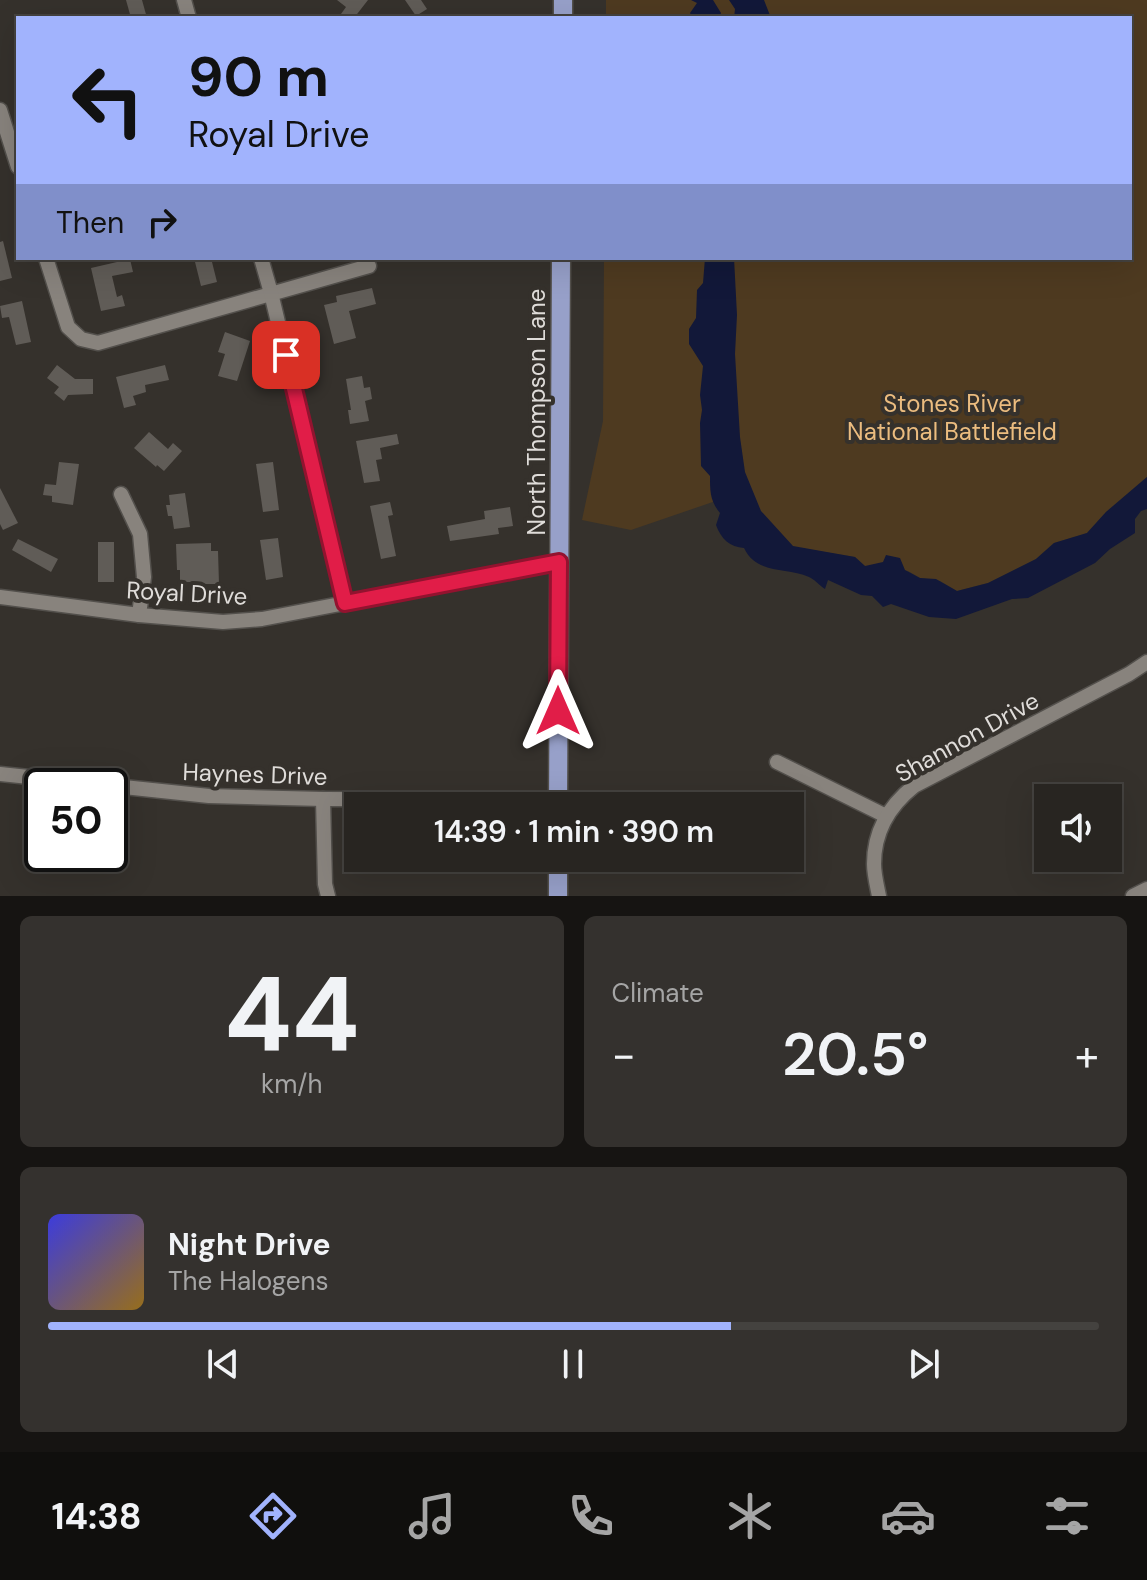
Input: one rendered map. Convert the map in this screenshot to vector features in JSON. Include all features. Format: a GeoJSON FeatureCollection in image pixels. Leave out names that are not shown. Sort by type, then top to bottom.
{"type":"FeatureCollection","features":[{"type":"Feature","properties":{"kind":"main road","name":"North Thompson Lane"},"geometry":{"type":"LineString","coordinates":[[558,792],[561,260]]}},
{"type":"Feature","properties":{"kind":"main road"},"geometry":{"type":"LineString","coordinates":[[558,872],[558,896]]}},
{"type":"Feature","properties":{"kind":"street"},"geometry":{"type":"LineString","coordinates":[[0,110],[16,161]]}},
{"type":"Feature","properties":{"kind":"street"},"geometry":{"type":"LineString","coordinates":[[47,260],[68,327],[81,339],[98,343],[369,266]]}},
{"type":"Feature","properties":{"kind":"street"},"geometry":{"type":"LineString","coordinates":[[262,260],[345,603]]}},
{"type":"Feature","properties":{"kind":"street"},"geometry":{"type":"LineString","coordinates":[[121,494],[140,534],[144,577],[139,615]]}},
{"type":"Feature","properties":{"kind":"street","name":"Royal Drive"},"geometry":{"type":"LineString","coordinates":[[0,597],[139,615],[223,622],[262,619],[559,562]]}},
{"type":"Feature","properties":{"kind":"street","name":"Shannon Drive"},"geometry":{"type":"LineString","coordinates":[[879,896],[874,866],[876,848],[886,816],[903,795],[914,786],[1147,662]]}},
{"type":"Feature","properties":{"kind":"street"},"geometry":{"type":"LineString","coordinates":[[777,762],[886,816]]}},
{"type":"Feature","properties":{"kind":"street","name":"Haynes Drive"},"geometry":{"type":"LineString","coordinates":[[0,774],[209,796],[344,799]]}},
{"type":"Feature","properties":{"kind":"street"},"geometry":{"type":"LineString","coordinates":[[323,799],[328,896]]}},
{"type":"Feature","properties":{"kind":"street"},"geometry":{"type":"LineString","coordinates":[[1133,896],[1147,889]]}},
{"type":"Feature","properties":{"kind":"green space","name":"Stones River National Battlefield"},"geometry":{"type":"Polygon","coordinates":[[[606,0],[1147,0],[1147,477],[1087,533],[1054,543],[1036,559],[988,583],[957,591],[940,581],[920,578],[908,571],[865,566],[855,557],[793,547],[742,492],[631,530],[582,520],[603,421],[604,260],[1132,260],[1132,16],[606,16],[606,0]]]}},
{"type":"Feature","properties":{"kind":"water"},"geometry":{"type":"Polygon","coordinates":[[[691,0],[713,0],[720,16],[692,16],[690,13],[697,3],[691,0]]]}},
{"type":"Feature","properties":{"kind":"water"},"geometry":{"type":"Polygon","coordinates":[[[729,0],[764,0],[770,16],[734,16],[735,9],[729,0]]]}},
{"type":"Feature","properties":{"kind":"water"},"geometry":{"type":"Polygon","coordinates":[[[705,260],[734,260],[735,354],[745,472],[761,511],[793,546],[855,557],[865,566],[883,562],[886,555],[900,558],[905,570],[920,578],[936,579],[957,591],[988,583],[1036,559],[1054,543],[1087,533],[1147,477],[1147,509],[1135,519],[1135,533],[1095,563],[1028,598],[1012,599],[956,619],[929,617],[891,604],[883,607],[872,596],[861,595],[828,580],[825,589],[809,577],[756,563],[744,548],[730,544],[721,534],[716,525],[720,513],[711,496],[710,476],[701,466],[700,395],[703,366],[689,344],[689,329],[696,318],[697,290],[703,283],[705,260]]]}},
{"type":"Feature","properties":{"kind":"building"},"geometry":{"type":"Polygon","coordinates":[[[126,0],[142,0],[146,16],[130,16],[126,0]]]}},
{"type":"Feature","properties":{"kind":"building"},"geometry":{"type":"Polygon","coordinates":[[[337,0],[368,0],[356,16],[341,14],[346,7],[337,0]]]}},
{"type":"Feature","properties":{"kind":"building"},"geometry":{"type":"Polygon","coordinates":[[[405,0],[421,0],[427,9],[416,16],[405,0]]]}},
{"type":"Feature","properties":{"kind":"building"},"geometry":{"type":"Polygon","coordinates":[[[3,241],[12,278],[0,281],[0,242],[3,241]]]}},
{"type":"Feature","properties":{"kind":"building"},"geometry":{"type":"Polygon","coordinates":[[[130,260],[133,272],[112,276],[117,297],[122,295],[125,306],[101,311],[91,268],[130,260]]]}},
{"type":"Feature","properties":{"kind":"building"},"geometry":{"type":"Polygon","coordinates":[[[194,260],[212,260],[217,282],[201,286],[194,260]]]}},
{"type":"Feature","properties":{"kind":"building"},"geometry":{"type":"Polygon","coordinates":[[[372,288],[376,304],[349,311],[356,338],[334,344],[324,305],[337,302],[336,296],[372,288]]]}},
{"type":"Feature","properties":{"kind":"building"},"geometry":{"type":"Polygon","coordinates":[[[22,301],[31,342],[16,345],[9,317],[2,318],[0,306],[22,301]]]}},
{"type":"Feature","properties":{"kind":"building"},"geometry":{"type":"Polygon","coordinates":[[[225,332],[250,341],[237,381],[218,376],[225,354],[218,352],[225,332]]]}},
{"type":"Feature","properties":{"kind":"building"},"geometry":{"type":"Polygon","coordinates":[[[57,365],[75,379],[93,379],[93,394],[68,395],[64,401],[54,393],[59,387],[47,378],[57,365]]]}},
{"type":"Feature","properties":{"kind":"building"},"geometry":{"type":"Polygon","coordinates":[[[165,365],[169,380],[145,385],[146,392],[133,396],[136,405],[124,408],[116,377],[165,365]]]}},
{"type":"Feature","properties":{"kind":"building"},"geometry":{"type":"Polygon","coordinates":[[[362,376],[364,388],[370,387],[372,399],[365,401],[369,421],[350,424],[346,379],[362,376]]]}},
{"type":"Feature","properties":{"kind":"building"},"geometry":{"type":"Polygon","coordinates":[[[149,432],[168,449],[173,443],[182,451],[164,471],[134,448],[149,432]]]}},
{"type":"Feature","properties":{"kind":"building"},"geometry":{"type":"Polygon","coordinates":[[[397,434],[399,444],[380,448],[382,459],[376,460],[380,481],[364,483],[356,441],[397,434]]]}},
{"type":"Feature","properties":{"kind":"building"},"geometry":{"type":"Polygon","coordinates":[[[59,462],[79,464],[73,505],[52,502],[52,496],[43,495],[45,484],[56,485],[59,462]]]}},
{"type":"Feature","properties":{"kind":"building"},"geometry":{"type":"Polygon","coordinates":[[[273,462],[279,510],[263,512],[256,464],[273,462]]]}},
{"type":"Feature","properties":{"kind":"building"},"geometry":{"type":"Polygon","coordinates":[[[0,488],[18,523],[3,530],[0,524],[0,488]]]}},
{"type":"Feature","properties":{"kind":"building"},"geometry":{"type":"Polygon","coordinates":[[[185,493],[190,527],[174,529],[166,505],[170,505],[169,495],[185,493]]]}},
{"type":"Feature","properties":{"kind":"building"},"geometry":{"type":"Polygon","coordinates":[[[390,502],[393,515],[388,516],[396,556],[381,559],[370,506],[390,502]]]}},
{"type":"Feature","properties":{"kind":"building"},"geometry":{"type":"Polygon","coordinates":[[[510,507],[513,526],[498,528],[499,534],[450,541],[447,526],[485,519],[484,511],[510,507]]]}},
{"type":"Feature","properties":{"kind":"building"},"geometry":{"type":"Polygon","coordinates":[[[278,538],[283,577],[266,580],[260,540],[278,538]]]}},
{"type":"Feature","properties":{"kind":"building"},"geometry":{"type":"Polygon","coordinates":[[[18,539],[58,559],[51,572],[12,550],[18,539]]]}},
{"type":"Feature","properties":{"kind":"building"},"geometry":{"type":"Polygon","coordinates":[[[98,542],[114,542],[114,582],[98,582],[98,542]]]}},
{"type":"Feature","properties":{"kind":"building"},"geometry":{"type":"Polygon","coordinates":[[[211,543],[211,551],[218,551],[219,584],[180,582],[176,544],[211,543]]]}},
{"type":"Feature","properties":{"kind":"route"},"geometry":{"type":"LineString","coordinates":[[286,355],[345,603],[559,562],[558,711]]}}]}
